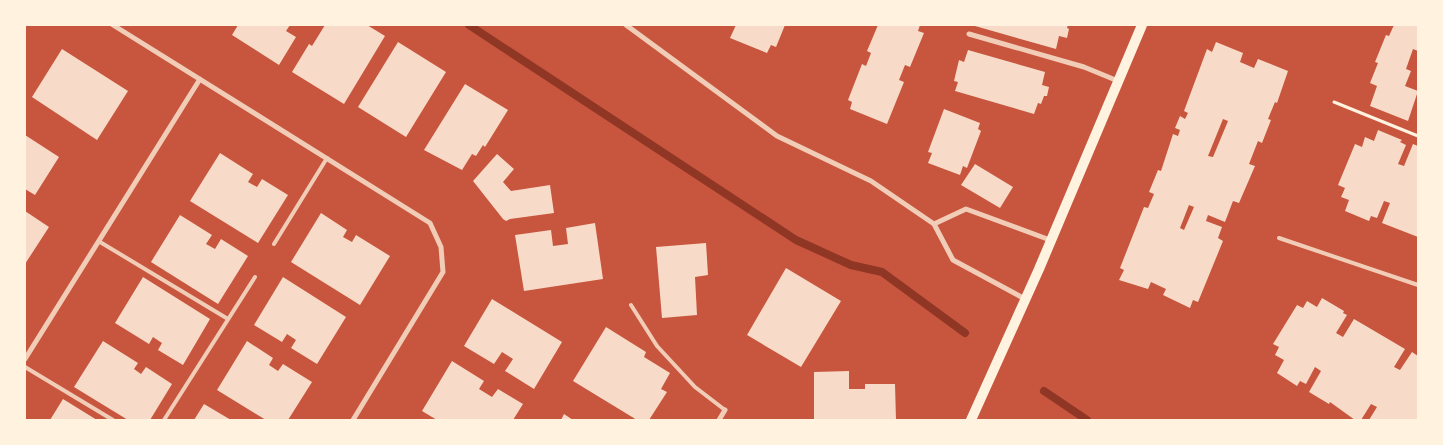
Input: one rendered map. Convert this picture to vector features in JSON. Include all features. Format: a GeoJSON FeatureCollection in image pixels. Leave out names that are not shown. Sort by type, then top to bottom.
{"type":"FeatureCollection","features":[{"type":"Feature","properties":{"kind":"main road"},"geometry":{"type":"LineString","coordinates":[[972,420],[1142,25]]}},
{"type":"Feature","properties":{"kind":"street"},"geometry":{"type":"LineString","coordinates":[[113,25],[430,224],[441,247],[442,272],[353,420]]}},
{"type":"Feature","properties":{"kind":"street"},"geometry":{"type":"LineString","coordinates":[[626,25],[777,136],[871,181],[934,224],[953,260],[1025,299]]}},
{"type":"Feature","properties":{"kind":"street"},"geometry":{"type":"LineString","coordinates":[[969,34],[1084,67],[1118,81]]}},
{"type":"Feature","properties":{"kind":"street"},"geometry":{"type":"LineString","coordinates":[[25,359],[100,242],[200,79]]}},
{"type":"Feature","properties":{"kind":"street"},"geometry":{"type":"LineString","coordinates":[[934,224],[966,209],[1050,240]]}},
{"type":"Feature","properties":{"kind":"street"},"geometry":{"type":"LineString","coordinates":[[719,420],[725,410]]}},
{"type":"Feature","properties":{"kind":"lane"},"geometry":{"type":"LineString","coordinates":[[274,244],[327,158]]}},
{"type":"Feature","properties":{"kind":"lane"},"geometry":{"type":"LineString","coordinates":[[1279,238],[1418,285]]}},
{"type":"Feature","properties":{"kind":"lane"},"geometry":{"type":"LineString","coordinates":[[100,242],[228,319]]}},
{"type":"Feature","properties":{"kind":"lane"},"geometry":{"type":"LineString","coordinates":[[164,420],[255,277]]}},
{"type":"Feature","properties":{"kind":"lane"},"geometry":{"type":"LineString","coordinates":[[632,305],[658,346],[695,387],[725,410]]}},
{"type":"Feature","properties":{"kind":"lane"},"geometry":{"type":"LineString","coordinates":[[25,367],[113,420]]}},
{"type":"Feature","properties":{"kind":"path"},"geometry":{"type":"LineString","coordinates":[[1334,102],[1418,136]]}},
{"type":"Feature","properties":{"kind":"building"},"geometry":{"type":"Polygon","coordinates":[[[238,25],[290,25],[286,31],[296,37],[279,65],[232,35],[238,25]]]}},
{"type":"Feature","properties":{"kind":"building"},"geometry":{"type":"Polygon","coordinates":[[[325,25],[367,25],[385,36],[344,104],[292,72],[309,44],[312,46],[325,25]]]}},
{"type":"Feature","properties":{"kind":"building"},"geometry":{"type":"Polygon","coordinates":[[[736,25],[785,25],[776,47],[771,45],[767,53],[730,38],[736,25]]]}},
{"type":"Feature","properties":{"kind":"building"},"geometry":{"type":"Polygon","coordinates":[[[878,25],[920,25],[918,31],[924,33],[910,67],[905,65],[899,80],[904,82],[887,124],[850,109],[852,102],[848,100],[862,64],[866,66],[871,53],[867,51],[878,25]]]}},
{"type":"Feature","properties":{"kind":"building"},"geometry":{"type":"Polygon","coordinates":[[[1068,25],[1067,38],[1059,36],[1056,49],[975,26],[1068,25]]]}},
{"type":"Feature","properties":{"kind":"building"},"geometry":{"type":"Polygon","coordinates":[[[1394,25],[1418,25],[1418,51],[1413,49],[1406,69],[1411,71],[1405,86],[1418,91],[1408,121],[1370,106],[1377,86],[1370,83],[1378,63],[1375,62],[1386,35],[1389,36],[1394,25]]]}},
{"type":"Feature","properties":{"kind":"building"},"geometry":{"type":"Polygon","coordinates":[[[398,42],[446,72],[406,137],[358,107],[398,42]]]}},
{"type":"Feature","properties":{"kind":"building"},"geometry":{"type":"Polygon","coordinates":[[[1216,42],[1243,53],[1240,62],[1254,68],[1258,59],[1288,71],[1277,103],[1275,102],[1268,119],[1271,120],[1262,143],[1258,141],[1249,164],[1255,166],[1239,203],[1233,201],[1225,222],[1208,215],[1206,221],[1222,227],[1218,238],[1223,241],[1198,302],[1193,300],[1190,308],[1163,295],[1166,289],[1151,282],[1148,289],[1119,280],[1124,270],[1120,268],[1144,207],[1148,208],[1154,194],[1149,192],[1158,170],[1161,171],[1173,134],[1178,136],[1180,130],[1175,128],[1180,116],[1185,119],[1188,113],[1184,111],[1207,49],[1212,52],[1216,42]],[[1223,119],[1208,156],[1213,157],[1228,121],[1223,119]],[[1189,205],[1180,228],[1184,230],[1194,207],[1189,205]]]}},
{"type":"Feature","properties":{"kind":"building"},"geometry":{"type":"Polygon","coordinates":[[[62,49],[128,91],[97,140],[32,97],[62,49]]]}},
{"type":"Feature","properties":{"kind":"building"},"geometry":{"type":"Polygon","coordinates":[[[968,50],[1045,72],[1042,85],[1049,87],[1047,96],[1044,96],[1041,104],[1038,103],[1034,114],[955,91],[958,82],[954,81],[959,60],[964,62],[968,50]]]}},
{"type":"Feature","properties":{"kind":"building"},"geometry":{"type":"Polygon","coordinates":[[[465,84],[508,110],[485,147],[483,145],[476,156],[472,154],[462,170],[424,150],[465,84]]]}},
{"type":"Feature","properties":{"kind":"building"},"geometry":{"type":"Polygon","coordinates":[[[944,109],[980,123],[978,129],[981,131],[967,168],[963,166],[960,175],[928,163],[932,153],[928,152],[944,109]]]}},
{"type":"Feature","properties":{"kind":"building"},"geometry":{"type":"Polygon","coordinates":[[[1378,130],[1402,140],[1400,142],[1406,145],[1398,164],[1404,166],[1413,144],[1418,146],[1418,237],[1382,223],[1390,203],[1384,201],[1377,218],[1371,216],[1369,221],[1345,211],[1349,200],[1341,197],[1345,188],[1338,185],[1355,144],[1362,147],[1365,137],[1374,141],[1378,130]]]}},
{"type":"Feature","properties":{"kind":"building"},"geometry":{"type":"Polygon","coordinates":[[[25,135],[59,157],[35,195],[25,189],[25,135]]]}},
{"type":"Feature","properties":{"kind":"building"},"geometry":{"type":"Polygon","coordinates":[[[220,153],[253,174],[248,182],[257,187],[262,179],[288,195],[258,243],[190,201],[220,153]]]}},
{"type":"Feature","properties":{"kind":"building"},"geometry":{"type":"Polygon","coordinates":[[[497,154],[514,169],[503,182],[511,191],[550,185],[554,213],[506,221],[503,219],[473,181],[497,154]]]}},
{"type":"Feature","properties":{"kind":"building"},"geometry":{"type":"Polygon","coordinates":[[[975,164],[1013,187],[1000,208],[961,185],[975,164]]]}},
{"type":"Feature","properties":{"kind":"building"},"geometry":{"type":"Polygon","coordinates":[[[25,211],[49,227],[25,264],[25,211]]]}},
{"type":"Feature","properties":{"kind":"building"},"geometry":{"type":"Polygon","coordinates":[[[321,213],[347,230],[343,237],[352,242],[356,235],[390,256],[360,305],[291,262],[321,213]]]}},
{"type":"Feature","properties":{"kind":"building"},"geometry":{"type":"Polygon","coordinates":[[[180,215],[212,235],[206,244],[215,249],[221,239],[248,256],[218,304],[151,262],[180,215]]]}},
{"type":"Feature","properties":{"kind":"building"},"geometry":{"type":"Polygon","coordinates":[[[595,223],[603,279],[524,291],[515,235],[551,230],[553,246],[568,244],[566,228],[595,223]]]}},
{"type":"Feature","properties":{"kind":"building"},"geometry":{"type":"Polygon","coordinates":[[[706,243],[708,275],[695,277],[697,315],[662,318],[656,247],[706,243]]]}},
{"type":"Feature","properties":{"kind":"building"},"geometry":{"type":"Polygon","coordinates":[[[786,268],[841,301],[801,367],[747,335],[786,268]]]}},
{"type":"Feature","properties":{"kind":"building"},"geometry":{"type":"Polygon","coordinates":[[[143,277],[210,319],[183,365],[158,350],[162,343],[153,337],[149,344],[115,323],[143,277]]]}},
{"type":"Feature","properties":{"kind":"building"},"geometry":{"type":"Polygon","coordinates":[[[283,277],[346,317],[317,364],[291,348],[296,340],[287,334],[282,342],[254,325],[283,277]]]}},
{"type":"Feature","properties":{"kind":"building"},"geometry":{"type":"Polygon","coordinates":[[[1322,298],[1344,311],[1343,313],[1347,315],[1336,333],[1343,337],[1354,319],[1405,349],[1394,367],[1400,370],[1412,352],[1418,356],[1418,420],[1369,420],[1377,407],[1371,404],[1361,420],[1355,420],[1330,402],[1329,404],[1309,392],[1321,371],[1315,367],[1306,384],[1300,381],[1297,386],[1277,373],[1284,360],[1275,355],[1279,347],[1273,344],[1297,305],[1303,308],[1307,301],[1317,307],[1322,298]]]}},
{"type":"Feature","properties":{"kind":"building"},"geometry":{"type":"Polygon","coordinates":[[[492,299],[562,342],[534,389],[505,371],[513,359],[502,352],[494,364],[464,346],[492,299]]]}},
{"type":"Feature","properties":{"kind":"building"},"geometry":{"type":"Polygon","coordinates":[[[606,327],[646,352],[644,357],[670,373],[661,389],[667,392],[649,420],[637,420],[573,381],[606,327]]]}},
{"type":"Feature","properties":{"kind":"building"},"geometry":{"type":"Polygon","coordinates":[[[103,341],[138,363],[134,369],[141,374],[146,367],[172,384],[150,420],[128,420],[74,387],[103,341]]]}},
{"type":"Feature","properties":{"kind":"building"},"geometry":{"type":"Polygon","coordinates":[[[247,341],[273,358],[269,365],[278,371],[283,364],[312,382],[288,420],[266,420],[217,390],[247,341]]]}},
{"type":"Feature","properties":{"kind":"building"},"geometry":{"type":"Polygon","coordinates":[[[452,361],[484,381],[479,389],[492,397],[498,389],[523,404],[513,420],[437,420],[422,411],[452,361]]]}},
{"type":"Feature","properties":{"kind":"building"},"geometry":{"type":"Polygon","coordinates":[[[849,371],[849,389],[865,389],[865,384],[895,384],[896,420],[814,420],[814,372],[849,371]]]}},
{"type":"Feature","properties":{"kind":"building"},"geometry":{"type":"Polygon","coordinates":[[[63,399],[97,420],[50,420],[63,399]]]}},
{"type":"Feature","properties":{"kind":"building"},"geometry":{"type":"Polygon","coordinates":[[[204,404],[231,420],[194,420],[204,404]]]}},
{"type":"Feature","properties":{"kind":"building"},"geometry":{"type":"Polygon","coordinates":[[[564,414],[573,420],[561,420],[564,414]]]}},
{"type":"Feature","properties":{"kind":"waterway"},"geometry":{"type":"LineString","coordinates":[[469,25],[796,240],[851,265],[882,272],[965,333]]}},
{"type":"Feature","properties":{"kind":"waterway"},"geometry":{"type":"LineString","coordinates":[[1044,391],[1087,420]]}}]}
